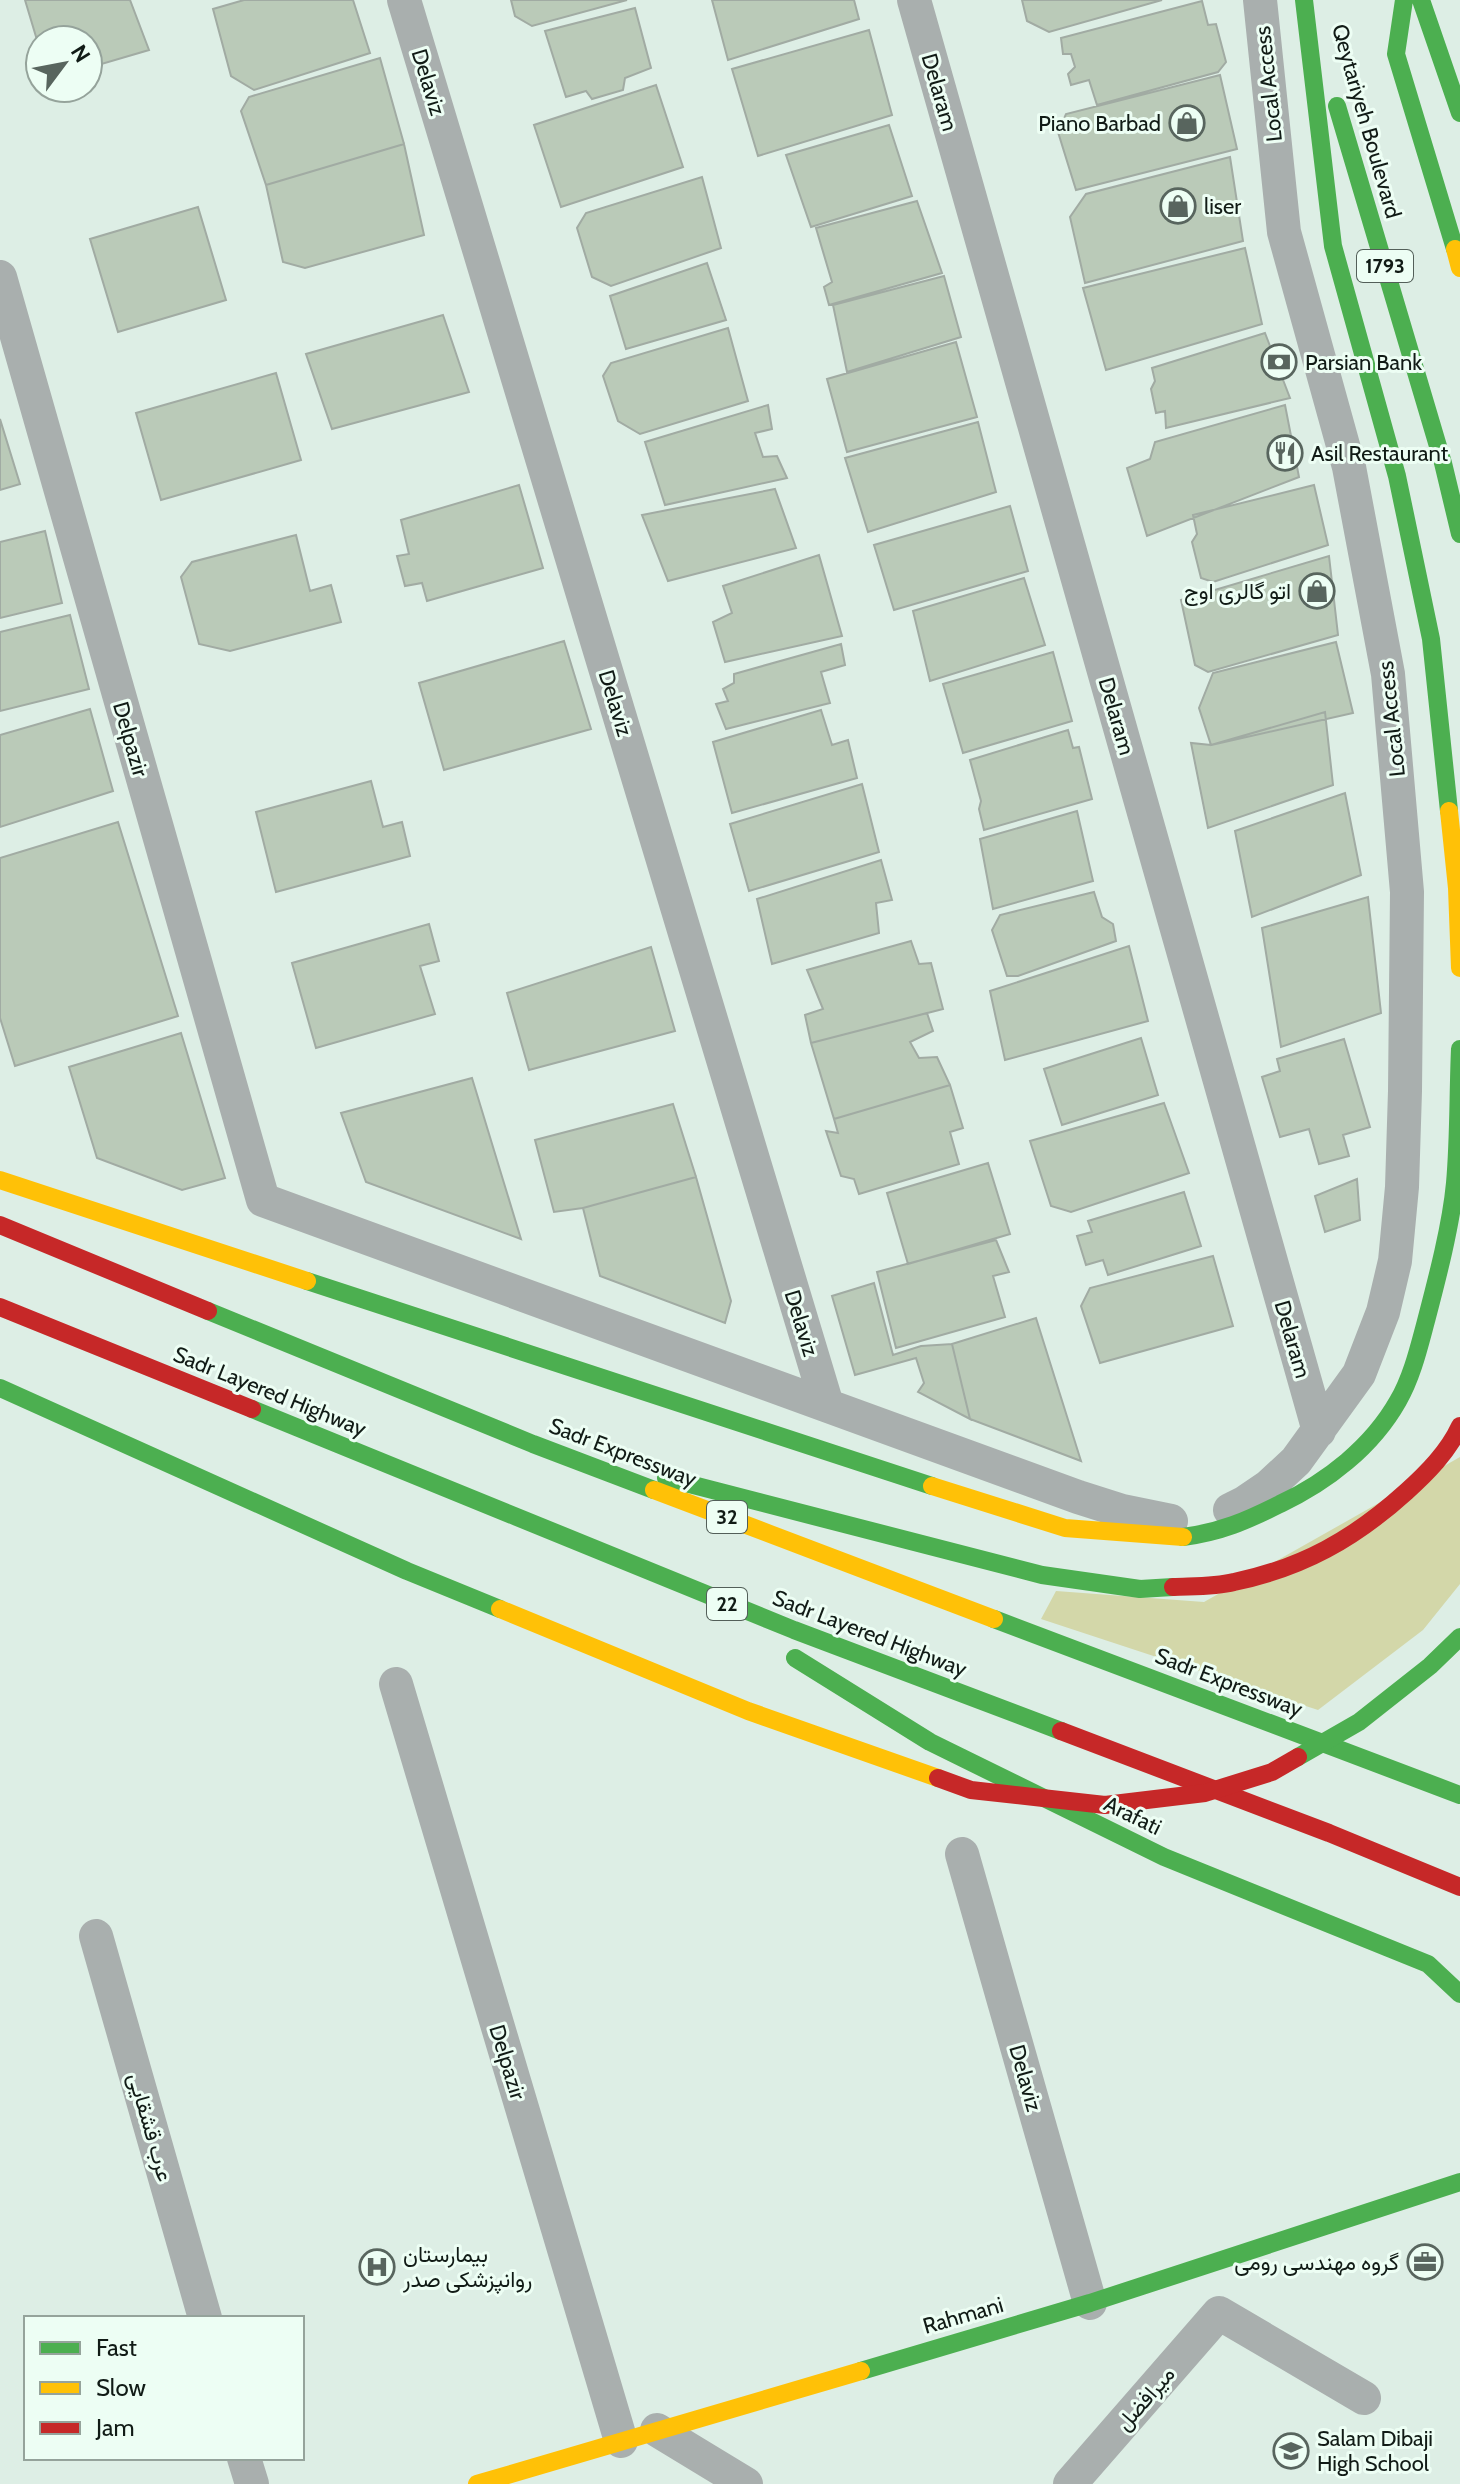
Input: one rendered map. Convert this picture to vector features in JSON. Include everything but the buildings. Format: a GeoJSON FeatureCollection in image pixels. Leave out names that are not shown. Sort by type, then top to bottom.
{"type":"FeatureCollection","features":[{"type":"Feature","properties":{"kind":"main road"},"geometry":{"type":"LineString","coordinates":[[1305,0],[1333,246],[1397,476],[1431,639],[1457,888],[1460,968]]}},
{"type":"Feature","properties":{"kind":"main road","name":"Qeytariyeh Boulevard"},"geometry":{"type":"LineString","coordinates":[[1305,0],[1443,463],[1460,534]]}},
{"type":"Feature","properties":{"kind":"main road"},"geometry":{"type":"LineString","coordinates":[[1404,0],[1396,54],[1460,268]]}},
{"type":"Feature","properties":{"kind":"main road"},"geometry":{"type":"LineString","coordinates":[[1421,0],[1460,113]]}},
{"type":"Feature","properties":{"kind":"main road"},"geometry":{"type":"LineString","coordinates":[[0,1180],[728,1421],[1065,1528],[1175,1538],[1214,1533],[1310,1490],[1345,1464],[1373,1435],[1398,1401],[1417,1354],[1429,1310],[1455,1185],[1460,1049]]}},
{"type":"Feature","properties":{"kind":"main road","name":"Sadr Expressway"},"geometry":{"type":"LineString","coordinates":[[0,1225],[533,1444],[1460,1795]]}},
{"type":"Feature","properties":{"kind":"main road","name":"Sadr Layered Highway"},"geometry":{"type":"LineString","coordinates":[[0,1241],[1460,1801]]}},
{"type":"Feature","properties":{"kind":"main road","name":"Sadr Layered Highway"},"geometry":{"type":"LineString","coordinates":[[0,1307],[794,1630],[1329,1833],[1460,1887]]}},
{"type":"Feature","properties":{"kind":"main road"},"geometry":{"type":"LineString","coordinates":[[0,1388],[407,1571],[748,1711],[971,1790],[1105,1805],[1159,1800],[1218,1789],[1272,1772],[1359,1722],[1430,1666],[1460,1637]]}},
{"type":"Feature","properties":{"kind":"main road"},"geometry":{"type":"LineString","coordinates":[[533,1444],[1042,1575],[1140,1589],[1232,1583],[1303,1563],[1350,1537],[1389,1507],[1425,1474],[1453,1441],[1460,1426]]}},
{"type":"Feature","properties":{"kind":"main road","name":"Arafati"},"geometry":{"type":"LineString","coordinates":[[870,1684],[788,1655],[930,1742],[1164,1857],[1428,1964],[1460,1994]]}},
{"type":"Feature","properties":{"kind":"main road"},"geometry":{"type":"LineString","coordinates":[[1063,1751],[1289,1830],[1460,1900]]}},
{"type":"Feature","properties":{"kind":"main road","name":"Rahmani"},"geometry":{"type":"LineString","coordinates":[[477,2484],[1090,2303],[1460,2182]]}},
{"type":"Feature","properties":{"kind":"street","name":"Delaviz"},"geometry":{"type":"LineString","coordinates":[[404,0],[827,1405]]}},
{"type":"Feature","properties":{"kind":"street","name":"Delaram"},"geometry":{"type":"LineString","coordinates":[[914,0],[1319,1431]]}},
{"type":"Feature","properties":{"kind":"street","name":"Local Access"},"geometry":{"type":"LineString","coordinates":[[263,1200],[1078,1497],[1162,1520],[1195,1522],[1244,1503],[1296,1461],[1359,1374],[1383,1312],[1395,1261],[1403,1171],[1407,892],[1388,674],[1349,467],[1284,232],[1260,0]]}},
{"type":"Feature","properties":{"kind":"street","name":"Delpazir"},"geometry":{"type":"LineString","coordinates":[[0,277],[263,1200]]}},
{"type":"Feature","properties":{"kind":"street","name":"Delpazir"},"geometry":{"type":"LineString","coordinates":[[396,1684],[621,2441]]}},
{"type":"Feature","properties":{"kind":"street","name":"Delaviz"},"geometry":{"type":"LineString","coordinates":[[962,1854],[1090,2303]]}},
{"type":"Feature","properties":{"kind":"street","name":"عرب قشقایی"},"geometry":{"type":"LineString","coordinates":[[96,1936],[204,2316]]}},
{"type":"Feature","properties":{"kind":"street","name":"میرافضل"},"geometry":{"type":"LineString","coordinates":[[1070,2484],[1219,2313],[1364,2398]]}},
{"type":"Feature","properties":{"kind":"street"},"geometry":{"type":"LineString","coordinates":[[657,2430],[746,2484]]}},
{"type":"Feature","properties":{"kind":"street"},"geometry":{"type":"LineString","coordinates":[[245,2460],[252,2484]]}},
{"type":"Feature","properties":{"kind":"green space"},"geometry":{"type":"Polygon","coordinates":[[[1460,1457],[1460,1584],[1423,1630],[1318,1710],[1041,1619],[1056,1591],[1204,1602],[1460,1457]]]}},
{"type":"Feature","properties":{"kind":"traffic: fast"},"geometry":{"type":"LineString","coordinates":[[1304,0],[1333,246],[1397,476],[1431,639],[1449,811]]}},
{"type":"Feature","properties":{"kind":"traffic: fast"},"geometry":{"type":"LineString","coordinates":[[1404,0],[1396,54],[1455,249]]}},
{"type":"Feature","properties":{"kind":"traffic: fast"},"geometry":{"type":"LineString","coordinates":[[1421,0],[1460,113]]}},
{"type":"Feature","properties":{"kind":"traffic: fast"},"geometry":{"type":"LineString","coordinates":[[1337,106],[1443,463],[1460,534]]}},
{"type":"Feature","properties":{"kind":"traffic: fast"},"geometry":{"type":"LineString","coordinates":[[1183,1537],[1244,1521],[1315,1485],[1362,1448],[1398,1401],[1418,1351],[1453,1200],[1460,1049]]}},
{"type":"Feature","properties":{"kind":"traffic: fast"},"geometry":{"type":"LineString","coordinates":[[307,1281],[932,1486]]}},
{"type":"Feature","properties":{"kind":"traffic: fast"},"geometry":{"type":"LineString","coordinates":[[208,1311],[654,1490]]}},
{"type":"Feature","properties":{"kind":"traffic: fast"},"geometry":{"type":"LineString","coordinates":[[0,1388],[407,1571],[500,1609]]}},
{"type":"Feature","properties":{"kind":"traffic: fast"},"geometry":{"type":"LineString","coordinates":[[252,1409],[794,1630],[1061,1731]]}},
{"type":"Feature","properties":{"kind":"traffic: fast"},"geometry":{"type":"LineString","coordinates":[[666,1478],[1042,1575],[1140,1589],[1173,1587]]}},
{"type":"Feature","properties":{"kind":"traffic: fast"},"geometry":{"type":"LineString","coordinates":[[994,1619],[1460,1795]]}},
{"type":"Feature","properties":{"kind":"traffic: fast"},"geometry":{"type":"LineString","coordinates":[[1298,1757],[1359,1722],[1430,1666],[1460,1637]]}},
{"type":"Feature","properties":{"kind":"traffic: fast"},"geometry":{"type":"LineString","coordinates":[[795,1658],[930,1742],[1164,1857],[1428,1964],[1460,1994]]}},
{"type":"Feature","properties":{"kind":"traffic: fast"},"geometry":{"type":"LineString","coordinates":[[861,2371],[1090,2303],[1460,2182]]}},
{"type":"Feature","properties":{"kind":"traffic: slow"},"geometry":{"type":"LineString","coordinates":[[1455,249],[1460,268]]}},
{"type":"Feature","properties":{"kind":"traffic: slow"},"geometry":{"type":"LineString","coordinates":[[1449,811],[1457,888],[1460,968]]}},
{"type":"Feature","properties":{"kind":"traffic: slow"},"geometry":{"type":"LineString","coordinates":[[0,1180],[307,1281]]}},
{"type":"Feature","properties":{"kind":"traffic: slow"},"geometry":{"type":"LineString","coordinates":[[932,1486],[1065,1528],[1183,1537]]}},
{"type":"Feature","properties":{"kind":"traffic: slow"},"geometry":{"type":"LineString","coordinates":[[654,1490],[994,1619]]}},
{"type":"Feature","properties":{"kind":"traffic: slow"},"geometry":{"type":"LineString","coordinates":[[500,1609],[748,1711],[938,1778]]}},
{"type":"Feature","properties":{"kind":"traffic: slow"},"geometry":{"type":"LineString","coordinates":[[477,2484],[861,2371]]}},
{"type":"Feature","properties":{"kind":"traffic: jam"},"geometry":{"type":"LineString","coordinates":[[0,1225],[208,1311]]}},
{"type":"Feature","properties":{"kind":"traffic: jam"},"geometry":{"type":"LineString","coordinates":[[0,1307],[252,1409]]}},
{"type":"Feature","properties":{"kind":"traffic: jam"},"geometry":{"type":"LineString","coordinates":[[1173,1587],[1219,1585],[1259,1576],[1326,1549],[1367,1524],[1414,1485],[1443,1453],[1460,1426]]}},
{"type":"Feature","properties":{"kind":"traffic: jam"},"geometry":{"type":"LineString","coordinates":[[1061,1731],[1329,1833],[1460,1887]]}},
{"type":"Feature","properties":{"kind":"traffic: jam"},"geometry":{"type":"LineString","coordinates":[[938,1778],[971,1790],[1105,1805],[1205,1793],[1272,1772],[1298,1757]]}},
{"type":"Feature","properties":{"kind":"place","name":"Piano Barbad"},"geometry":{"type":"Point","coordinates":[1187,123]}},
{"type":"Feature","properties":{"kind":"place","name":"liser"},"geometry":{"type":"Point","coordinates":[1178,206]}},
{"type":"Feature","properties":{"kind":"place","name":"Parsian Bank"},"geometry":{"type":"Point","coordinates":[1279,362]}},
{"type":"Feature","properties":{"kind":"place","name":"Asil Restaurant"},"geometry":{"type":"Point","coordinates":[1285,453]}},
{"type":"Feature","properties":{"kind":"place","name":"اتو گالری اوج"},"geometry":{"type":"Point","coordinates":[1317,591]}},
{"type":"Feature","properties":{"kind":"place","name":"گروه مهندسی رومی"},"geometry":{"type":"Point","coordinates":[1425,2262]}},
{"type":"Feature","properties":{"kind":"place","name":"بیمارستان روانپزشکی صدر"},"geometry":{"type":"Point","coordinates":[377,2267]}},
{"type":"Feature","properties":{"kind":"place","name":"Salam Dibaji High School"},"geometry":{"type":"Point","coordinates":[1291,2451]}}]}
